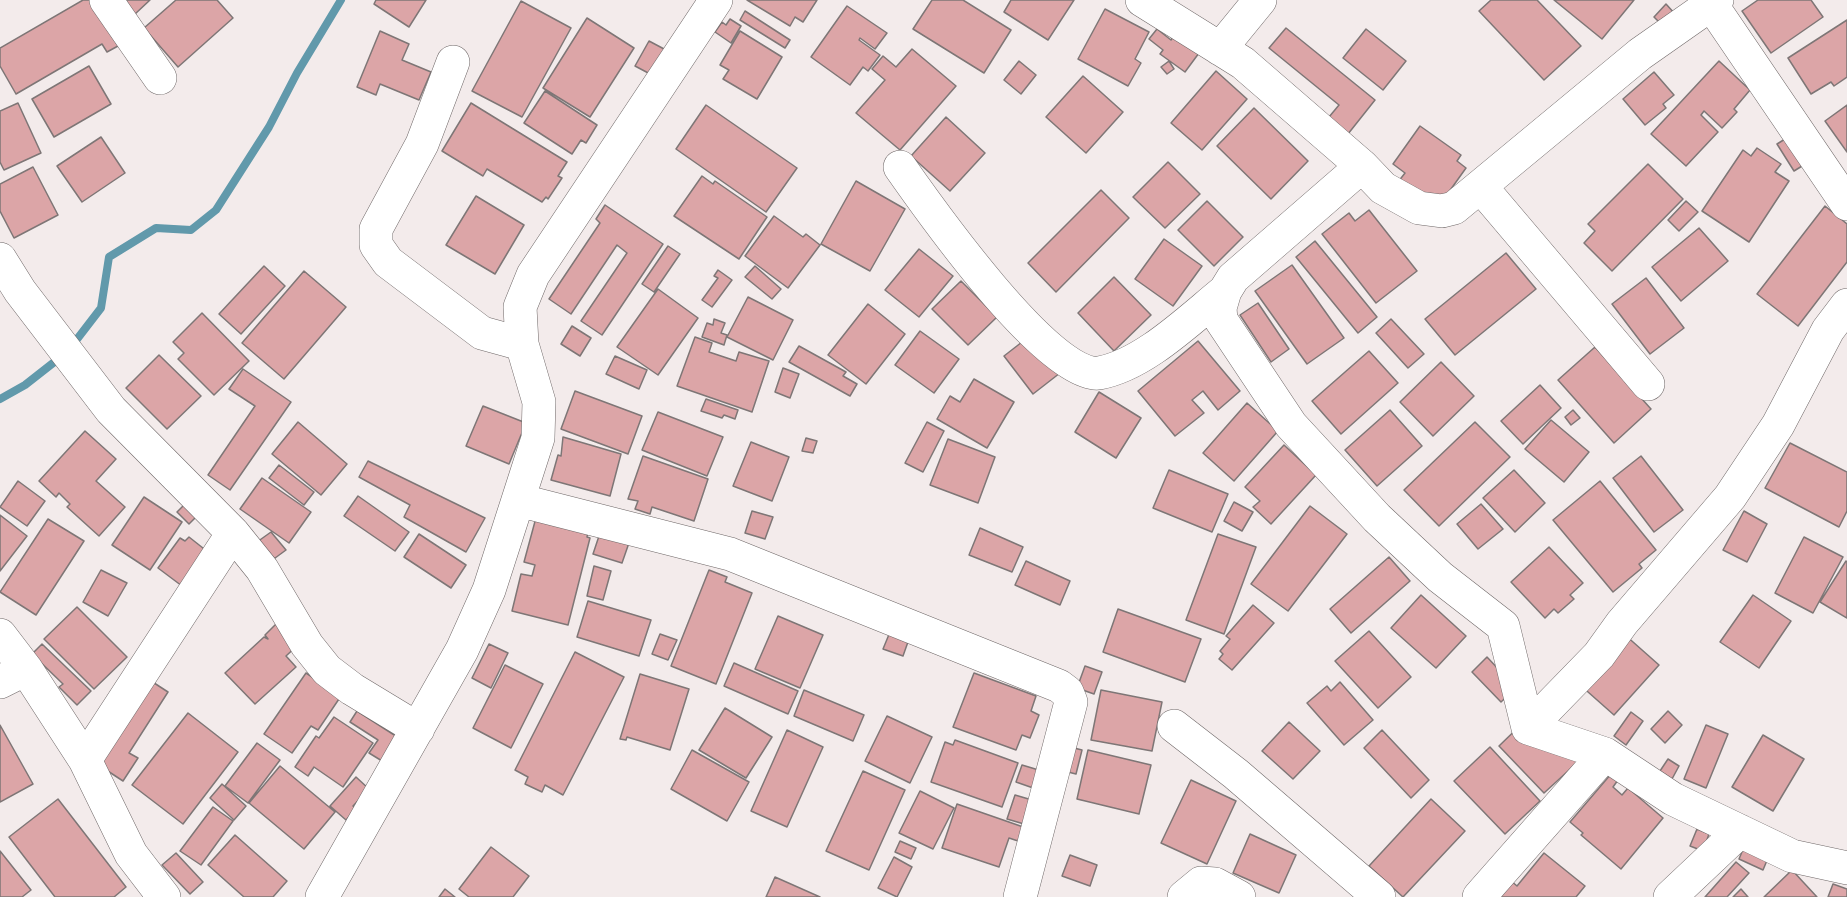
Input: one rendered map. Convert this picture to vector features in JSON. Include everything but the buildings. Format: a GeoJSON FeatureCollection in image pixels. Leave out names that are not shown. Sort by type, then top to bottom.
{"type":"FeatureCollection","features":[{"type":"Feature","properties":{"kind":"street"},"geometry":{"type":"LineString","coordinates":[[106,0],[160,78]]}},
{"type":"Feature","properties":{"kind":"street"},"geometry":{"type":"LineString","coordinates":[[322,897],[462,650],[489,590],[538,438],[539,402],[522,344],[520,307],[533,275],[716,0]]}},
{"type":"Feature","properties":{"kind":"street"},"geometry":{"type":"LineString","coordinates":[[1142,0],[1243,63],[1362,166],[1383,189],[1406,202],[1430,211],[1454,208],[1640,54],[1714,2],[1847,204]]}},
{"type":"Feature","properties":{"kind":"street"},"geometry":{"type":"LineString","coordinates":[[1220,49],[1260,0]]}},
{"type":"Feature","properties":{"kind":"street"},"geometry":{"type":"LineString","coordinates":[[453,62],[422,144],[376,229],[376,244],[388,262],[483,333],[522,344]]}},
{"type":"Feature","properties":{"kind":"street"},"geometry":{"type":"LineString","coordinates":[[1362,166],[1233,278],[1225,291],[1220,308],[1221,320],[1291,425],[1385,525],[1440,577],[1503,626],[1528,728]]}},
{"type":"Feature","properties":{"kind":"street"},"geometry":{"type":"LineString","coordinates":[[900,167],[938,222],[1000,298],[1064,359],[1085,372],[1098,373],[1122,366],[1157,345],[1225,291]]}},
{"type":"Feature","properties":{"kind":"street"},"geometry":{"type":"LineString","coordinates":[[1481,187],[1648,384]]}},
{"type":"Feature","properties":{"kind":"street"},"geometry":{"type":"LineString","coordinates":[[0,260],[20,291],[111,410],[233,533],[262,570],[307,645],[327,670],[352,689],[418,729]]}},
{"type":"Feature","properties":{"kind":"street"},"geometry":{"type":"LineString","coordinates":[[1528,728],[1599,655],[1622,623],[1730,497],[1778,425],[1828,330],[1847,305]]}},
{"type":"Feature","properties":{"kind":"street"},"geometry":{"type":"LineString","coordinates":[[518,500],[730,554],[1059,686],[1067,692],[1071,702],[1020,897]]}},
{"type":"Feature","properties":{"kind":"street"},"geometry":{"type":"LineString","coordinates":[[85,760],[233,533]]}},
{"type":"Feature","properties":{"kind":"street"},"geometry":{"type":"LineString","coordinates":[[0,635],[13,675],[85,760],[131,854],[164,897]]}},
{"type":"Feature","properties":{"kind":"street"},"geometry":{"type":"LineString","coordinates":[[1174,726],[1236,774],[1379,897]]}},
{"type":"Feature","properties":{"kind":"street"},"geometry":{"type":"LineString","coordinates":[[1528,728],[1605,754],[1673,799],[1792,856],[1847,868]]}},
{"type":"Feature","properties":{"kind":"street"},"geometry":{"type":"LineString","coordinates":[[1479,897],[1605,754]]}},
{"type":"Feature","properties":{"kind":"street"},"geometry":{"type":"LineString","coordinates":[[1670,897],[1740,831]]}},
{"type":"Feature","properties":{"kind":"street"},"geometry":{"type":"LineString","coordinates":[[1184,897],[1201,883],[1215,884],[1239,897]]}},
{"type":"Feature","properties":{"kind":"waterway"},"geometry":{"type":"LineString","coordinates":[[71,347],[101,308],[109,257],[156,228],[191,230],[216,210],[269,127],[297,73],[341,0]]}},
{"type":"Feature","properties":{"kind":"waterway"},"geometry":{"type":"LineString","coordinates":[[0,399],[25,385],[62,356]]}}]}
